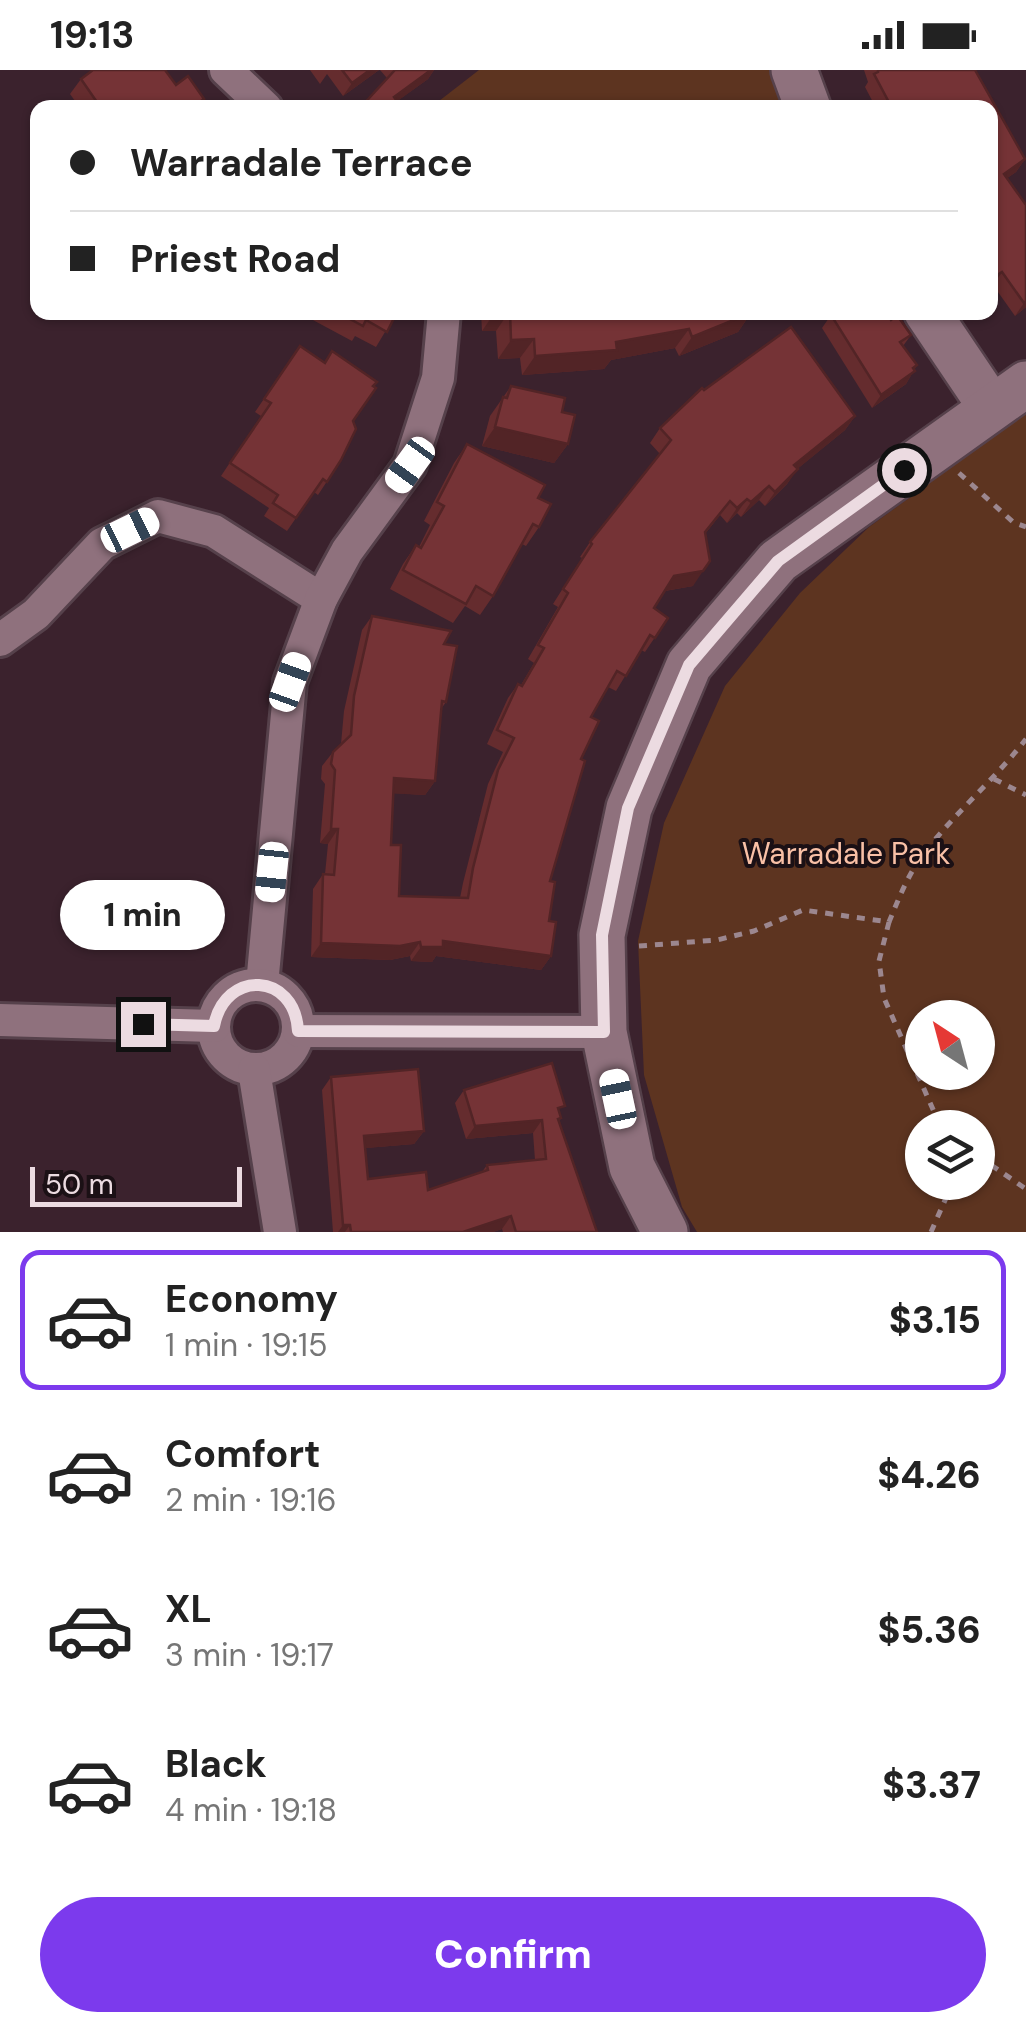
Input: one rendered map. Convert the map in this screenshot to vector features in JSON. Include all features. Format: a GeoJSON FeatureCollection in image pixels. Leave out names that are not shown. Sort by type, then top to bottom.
{"type":"FeatureCollection","features":[{"type":"Feature","properties":{"kind":"street"},"geometry":{"type":"LineString","coordinates":[[226,70],[258,100]]}},
{"type":"Feature","properties":{"kind":"street"},"geometry":{"type":"LineString","coordinates":[[794,70],[805,100]]}},
{"type":"Feature","properties":{"kind":"street"},"geometry":{"type":"LineString","coordinates":[[262,985],[290,682],[321,599],[346,551],[410,465],[438,378],[443,320]]}},
{"type":"Feature","properties":{"kind":"street"},"geometry":{"type":"LineString","coordinates":[[665,1232],[632,1167],[604,1032],[602,935],[628,808],[689,665],[778,561],[1008,396],[936,320]]}},
{"type":"Feature","properties":{"kind":"street"},"geometry":{"type":"LineString","coordinates":[[0,640],[36,614],[102,544],[158,516],[214,531],[321,599]]}},
{"type":"Feature","properties":{"kind":"street"},"geometry":{"type":"LineString","coordinates":[[262,985],[290,1000],[298,1015],[294,1046],[270,1068],[238,1066],[225,1056],[214,1026],[224,1000],[234,991],[262,985]]}},
{"type":"Feature","properties":{"kind":"street"},"geometry":{"type":"LineString","coordinates":[[0,1020],[214,1026]]}},
{"type":"Feature","properties":{"kind":"street"},"geometry":{"type":"LineString","coordinates":[[298,1031],[604,1032]]}},
{"type":"Feature","properties":{"kind":"street"},"geometry":{"type":"LineString","coordinates":[[254,1070],[280,1232]]}},
{"type":"Feature","properties":{"kind":"path"},"geometry":{"type":"LineString","coordinates":[[935,448],[982,498],[1012,522],[1026,527]]}},
{"type":"Feature","properties":{"kind":"path"},"geometry":{"type":"LineString","coordinates":[[933,1110],[884,998],[879,961],[901,891],[925,852],[994,780],[1026,740]]}},
{"type":"Feature","properties":{"kind":"path"},"geometry":{"type":"LineString","coordinates":[[994,780],[1026,795]]}},
{"type":"Feature","properties":{"kind":"path"},"geometry":{"type":"LineString","coordinates":[[602,949],[717,940],[754,931],[803,910],[890,922]]}},
{"type":"Feature","properties":{"kind":"path"},"geometry":{"type":"LineString","coordinates":[[995,1168],[1026,1189]]}},
{"type":"Feature","properties":{"kind":"path"},"geometry":{"type":"LineString","coordinates":[[931,1232],[945,1200]]}},
{"type":"Feature","properties":{"kind":"green space"},"geometry":{"type":"Polygon","coordinates":[[[479,70],[771,70],[782,100],[440,100],[479,70]]]}},
{"type":"Feature","properties":{"kind":"green space","name":"Warradale Park"},"geometry":{"type":"Polygon","coordinates":[[[1026,413],[1026,1232],[697,1232],[682,1207],[644,1075],[638,941],[664,823],[725,686],[800,593],[869,527],[1026,413]]]}},
{"type":"Feature","properties":{"kind":"building"},"geometry":{"type":"Polygon","coordinates":[[[93,70],[165,70],[176,85],[188,76],[204,99],[95,100],[81,79],[93,70]]]}},
{"type":"Feature","properties":{"kind":"building"},"geometry":{"type":"Polygon","coordinates":[[[342,70],[370,70],[352,83],[342,70]]]}},
{"type":"Feature","properties":{"kind":"building"},"geometry":{"type":"Polygon","coordinates":[[[395,70],[431,70],[394,97],[396,100],[367,100],[395,70]]]}},
{"type":"Feature","properties":{"kind":"building"},"geometry":{"type":"Polygon","coordinates":[[[975,70],[992,100],[888,100],[874,74],[975,70]]]}},
{"type":"Feature","properties":{"kind":"building"},"geometry":{"type":"Polygon","coordinates":[[[998,111],[1025,159],[1004,174],[1026,205],[1024,303],[1002,272],[998,274],[998,111]]]}},
{"type":"Feature","properties":{"kind":"building"},"geometry":{"type":"Polygon","coordinates":[[[366,320],[393,320],[387,332],[366,320]]]}},
{"type":"Feature","properties":{"kind":"building"},"geometry":{"type":"Polygon","coordinates":[[[510,320],[734,320],[692,337],[689,329],[616,342],[617,350],[535,356],[534,339],[511,340],[510,320]]]}},
{"type":"Feature","properties":{"kind":"building"},"geometry":{"type":"Polygon","coordinates":[[[834,320],[900,320],[911,335],[900,342],[917,365],[915,371],[881,395],[834,320]]]}},
{"type":"Feature","properties":{"kind":"building"},"geometry":{"type":"Polygon","coordinates":[[[791,327],[855,416],[794,465],[798,469],[775,492],[769,486],[737,508],[730,501],[705,532],[710,561],[703,571],[674,576],[654,608],[668,618],[655,638],[650,635],[626,676],[617,671],[591,717],[599,721],[581,759],[585,761],[550,881],[555,882],[549,921],[556,922],[551,956],[443,941],[443,947],[421,947],[420,942],[400,946],[321,943],[323,874],[334,875],[338,829],[331,829],[335,770],[331,764],[333,752],[351,735],[354,696],[372,616],[451,631],[444,644],[457,646],[446,702],[442,701],[435,781],[394,778],[391,845],[401,845],[399,896],[468,898],[498,770],[514,738],[497,730],[518,684],[522,686],[544,648],[538,645],[568,593],[563,589],[590,542],[671,440],[660,428],[702,388],[791,327]]]}},
{"type":"Feature","properties":{"kind":"building"},"geometry":{"type":"Polygon","coordinates":[[[300,346],[325,363],[332,351],[377,382],[353,421],[356,429],[341,460],[296,518],[273,503],[278,495],[230,463],[271,403],[264,399],[300,346]]]}},
{"type":"Feature","properties":{"kind":"building"},"geometry":{"type":"Polygon","coordinates":[[[511,386],[565,398],[562,412],[575,415],[568,444],[495,427],[503,397],[507,398],[511,386]]]}},
{"type":"Feature","properties":{"kind":"building"},"geometry":{"type":"Polygon","coordinates":[[[467,444],[545,485],[538,498],[551,504],[539,527],[533,524],[493,596],[476,586],[466,604],[403,570],[416,545],[421,548],[444,506],[437,502],[467,444]]]}},
{"type":"Feature","properties":{"kind":"building"},"geometry":{"type":"Polygon","coordinates":[[[552,1063],[565,1106],[558,1108],[558,1119],[597,1232],[516,1232],[511,1216],[463,1232],[351,1232],[350,1225],[343,1225],[331,1077],[418,1069],[424,1131],[364,1136],[368,1179],[426,1172],[428,1190],[488,1170],[487,1165],[546,1159],[542,1120],[475,1126],[464,1090],[552,1063]]]}},
{"type":"Feature","properties":{"kind":"route"},"geometry":{"type":"LineString","coordinates":[[143,1024],[214,1026],[217,1012],[234,991],[262,985],[290,1000],[298,1015],[298,1031],[604,1032],[602,935],[628,808],[689,665],[778,561],[904,470]]}}]}
